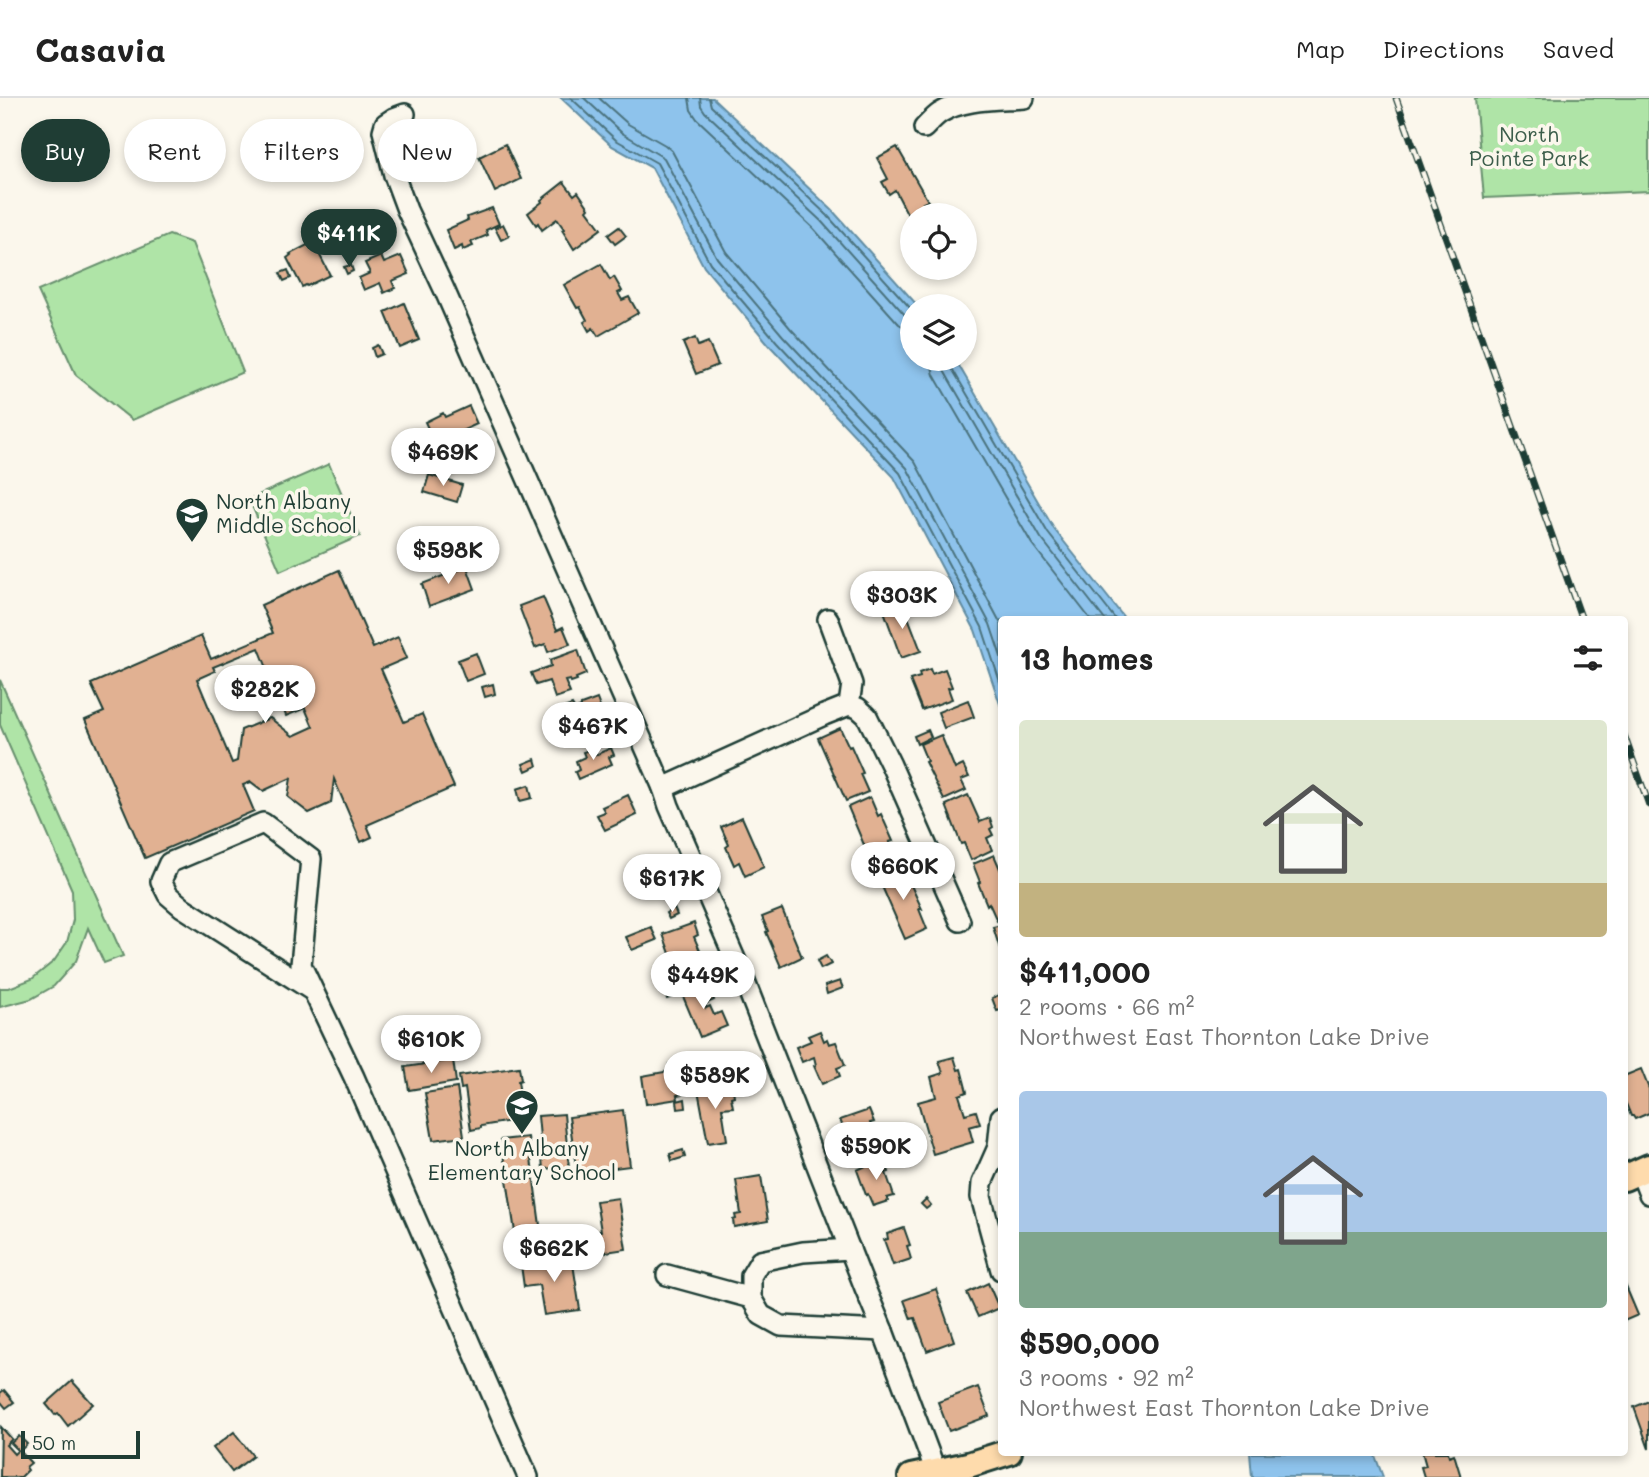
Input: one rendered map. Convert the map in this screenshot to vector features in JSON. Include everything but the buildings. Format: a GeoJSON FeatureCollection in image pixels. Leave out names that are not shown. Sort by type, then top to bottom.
{"type":"FeatureCollection","features":[{"type":"Feature","properties":{"kind":"main road"},"geometry":{"type":"LineString","coordinates":[[911,1477],[998,1455]]}},
{"type":"Feature","properties":{"kind":"street"},"geometry":{"type":"LineString","coordinates":[[924,128],[938,114],[951,107],[981,100],[1024,98]]}},
{"type":"Feature","properties":{"kind":"street"},"geometry":{"type":"LineString","coordinates":[[405,114],[385,124],[383,131],[407,210],[663,788],[745,982],[936,1472]]}},
{"type":"Feature","properties":{"kind":"street"},"geometry":{"type":"LineString","coordinates":[[828,619],[852,684],[849,705]]}},
{"type":"Feature","properties":{"kind":"street"},"geometry":{"type":"LineString","coordinates":[[663,788],[849,705],[858,708],[867,716],[960,921]]}},
{"type":"Feature","properties":{"kind":"street"},"geometry":{"type":"LineString","coordinates":[[313,991],[167,895],[162,881],[169,863],[263,822],[312,859],[301,965],[354,1077],[528,1477]]}},
{"type":"Feature","properties":{"kind":"street"},"geometry":{"type":"LineString","coordinates":[[998,1147],[982,1183],[981,1197],[998,1259]]}},
{"type":"Feature","properties":{"kind":"street"},"geometry":{"type":"LineString","coordinates":[[1638,1172],[1649,1194]]}},
{"type":"Feature","properties":{"kind":"street"},"geometry":{"type":"LineString","coordinates":[[850,1249],[803,1252],[760,1261],[751,1276],[751,1298],[761,1315],[780,1326],[883,1331]]}},
{"type":"Feature","properties":{"kind":"street"},"geometry":{"type":"LineString","coordinates":[[667,1275],[751,1298]]}},
{"type":"Feature","properties":{"kind":"green space","name":"North Pointe Park"},"geometry":{"type":"Polygon","coordinates":[[[1475,98],[1649,98],[1649,191],[1484,198],[1475,98]]]}},
{"type":"Feature","properties":{"kind":"green space"},"geometry":{"type":"Polygon","coordinates":[[[169,235],[192,243],[243,372],[132,420],[76,375],[38,291],[169,235]]]}},
{"type":"Feature","properties":{"kind":"green space"},"geometry":{"type":"Polygon","coordinates":[[[329,464],[360,536],[280,571],[249,499],[329,464]]]}},
{"type":"Feature","properties":{"kind":"green space"},"geometry":{"type":"Polygon","coordinates":[[[0,680],[123,956],[104,963],[88,928],[76,961],[54,986],[31,999],[0,1007],[0,988],[9,988],[32,979],[54,961],[67,942],[73,920],[72,890],[0,725],[0,680]]]}},
{"type":"Feature","properties":{"kind":"water"},"geometry":{"type":"Polygon","coordinates":[[[561,98],[713,98],[832,210],[907,294],[900,294],[900,371],[962,371],[1054,529],[1123,616],[998,616],[998,698],[975,630],[894,477],[771,347],[704,267],[652,168],[612,146],[561,98]]]}},
{"type":"Feature","properties":{"kind":"water"},"geometry":{"type":"Polygon","coordinates":[[[1250,1456],[1375,1456],[1383,1477],[1252,1477],[1250,1456]]]}},
{"type":"Feature","properties":{"kind":"railway"},"geometry":{"type":"LineString","coordinates":[[1396,98],[1581,616]]}},
{"type":"Feature","properties":{"kind":"railway"},"geometry":{"type":"LineString","coordinates":[[1628,746],[1649,805]]}},
{"type":"Feature","properties":{"kind":"place","name":"North Albany Middle School"},"geometry":{"type":"Point","coordinates":[192,544]}},
{"type":"Feature","properties":{"kind":"place","name":"North Albany Elementary School"},"geometry":{"type":"Point","coordinates":[522,1136]}}]}
